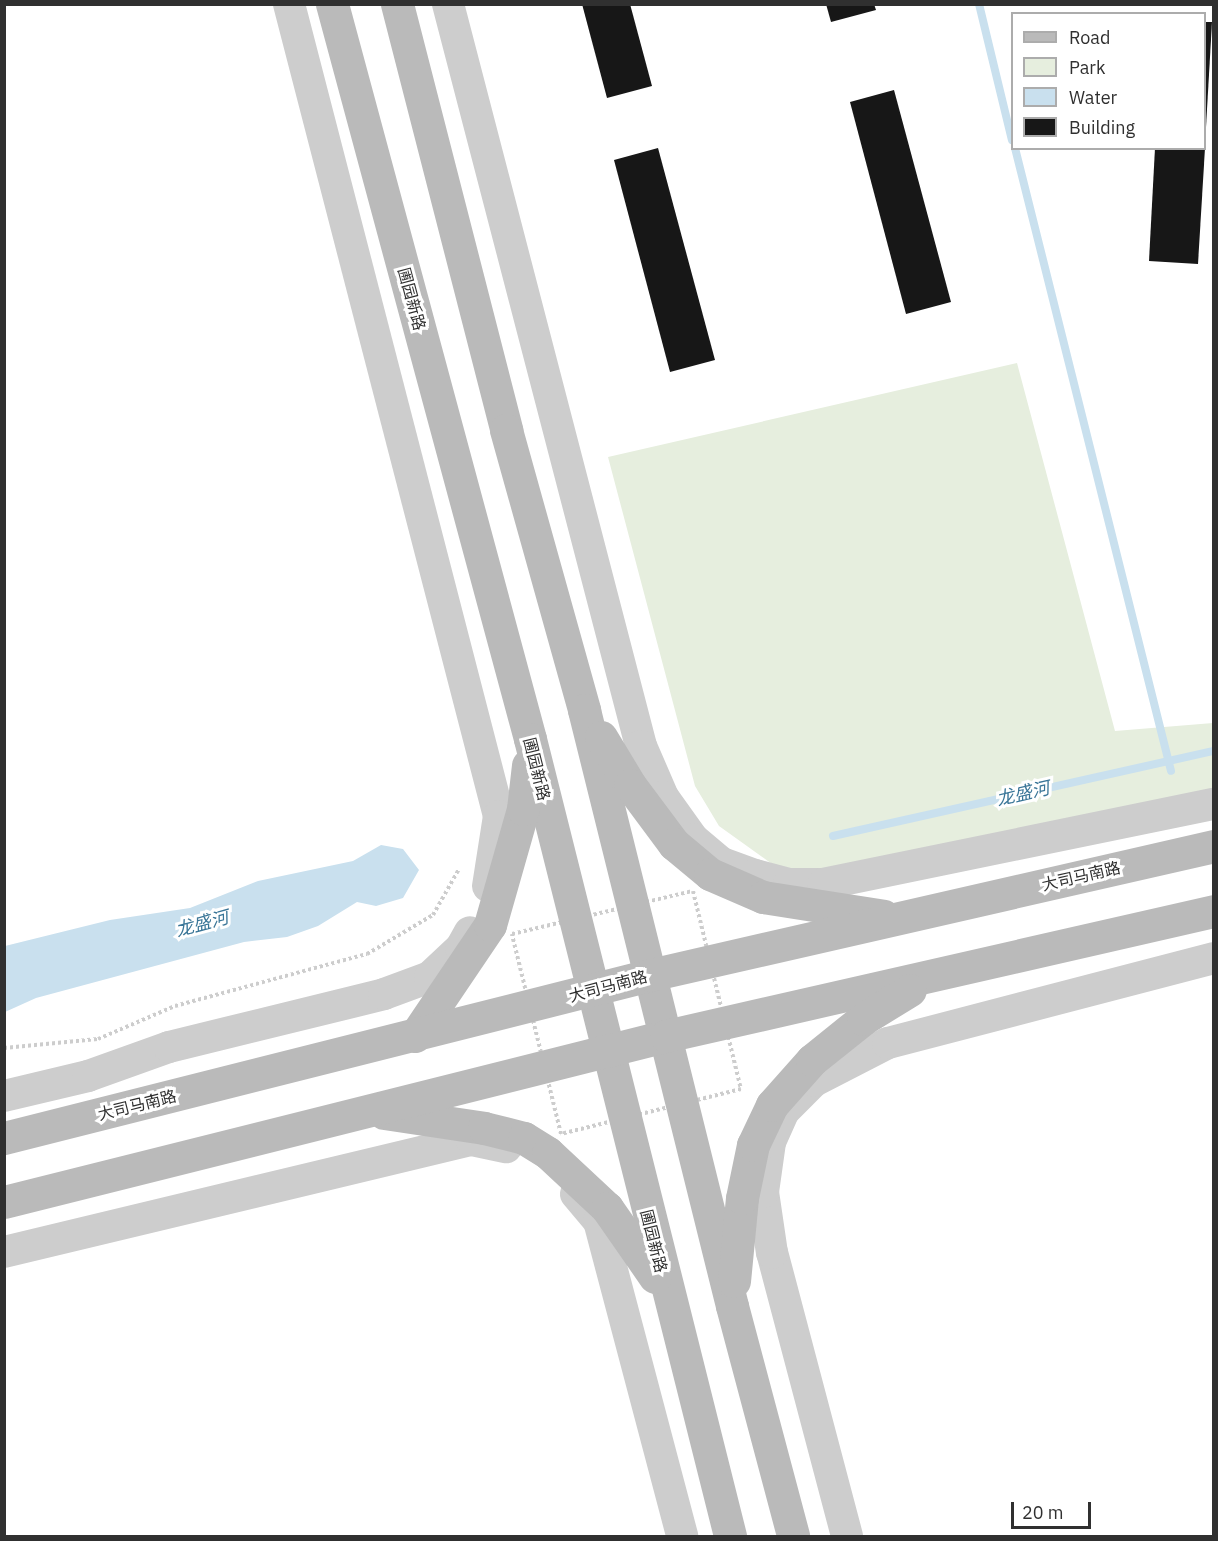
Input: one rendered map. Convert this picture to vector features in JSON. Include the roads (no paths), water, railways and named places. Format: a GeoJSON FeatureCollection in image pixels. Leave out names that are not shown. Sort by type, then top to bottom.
{"type":"FeatureCollection","features":[{"type":"Feature","properties":{"kind":"street"},"geometry":{"type":"LineString","coordinates":[[4,1096],[87,1076],[169,1047],[384,994],[430,977],[461,948],[478,917],[492,874],[499,816],[289,4]]}},
{"type":"Feature","properties":{"kind":"street","name":"圃园新路"},"geometry":{"type":"LineString","coordinates":[[332,4],[530,739],[606,1051],[730,1536]]}},
{"type":"Feature","properties":{"kind":"street"},"geometry":{"type":"LineString","coordinates":[[397,4],[506,430],[584,710],[732,1306],[793,1536]]}},
{"type":"Feature","properties":{"kind":"street"},"geometry":{"type":"LineString","coordinates":[[448,4],[641,746],[663,797],[693,839],[722,862],[755,875],[789,884],[823,884],[1214,804]]}},
{"type":"Feature","properties":{"kind":"street"},"geometry":{"type":"LineString","coordinates":[[584,710],[630,785],[674,844],[710,874],[764,897],[900,918]]}},
{"type":"Feature","properties":{"kind":"street"},"geometry":{"type":"LineString","coordinates":[[415,1036],[490,925],[523,809],[530,739]]}},
{"type":"Feature","properties":{"kind":"street","name":"大司马南路"},"geometry":{"type":"LineString","coordinates":[[4,1138],[651,975],[1214,846]]}},
{"type":"Feature","properties":{"kind":"street"},"geometry":{"type":"LineString","coordinates":[[4,1202],[666,1036],[1214,911]]}},
{"type":"Feature","properties":{"kind":"street"},"geometry":{"type":"LineString","coordinates":[[847,1536],[772,1253],[763,1192],[770,1143],[784,1111],[814,1081],[888,1043],[1214,958]]}},
{"type":"Feature","properties":{"kind":"street"},"geometry":{"type":"LineString","coordinates":[[732,1306],[742,1198],[753,1144],[772,1105],[812,1060],[854,1026],[937,975]]}},
{"type":"Feature","properties":{"kind":"street"},"geometry":{"type":"LineString","coordinates":[[368,1110],[484,1128],[524,1138],[540,1148],[607,1208],[668,1296]]}},
{"type":"Feature","properties":{"kind":"street"},"geometry":{"type":"LineString","coordinates":[[4,1252],[472,1140],[506,1147],[540,1163],[567,1183],[599,1221],[682,1536]]}},
{"type":"Feature","properties":{"kind":"water"},"geometry":{"type":"Polygon","coordinates":[[[381,845],[403,849],[419,870],[403,898],[376,906],[357,902],[318,926],[287,937],[244,942],[36,998],[5,1012],[5,946],[110,920],[190,908],[258,881],[353,861],[381,845]]]}},
{"type":"Feature","properties":{"kind":"waterway"},"geometry":{"type":"LineString","coordinates":[[979,4],[1011,136]]}},
{"type":"Feature","properties":{"kind":"waterway"},"geometry":{"type":"LineString","coordinates":[[1016,150],[1171,771]]}},
{"type":"Feature","properties":{"kind":"waterway","name":"龙盛河"},"geometry":{"type":"LineString","coordinates":[[833,836],[1214,751]]}}]}
